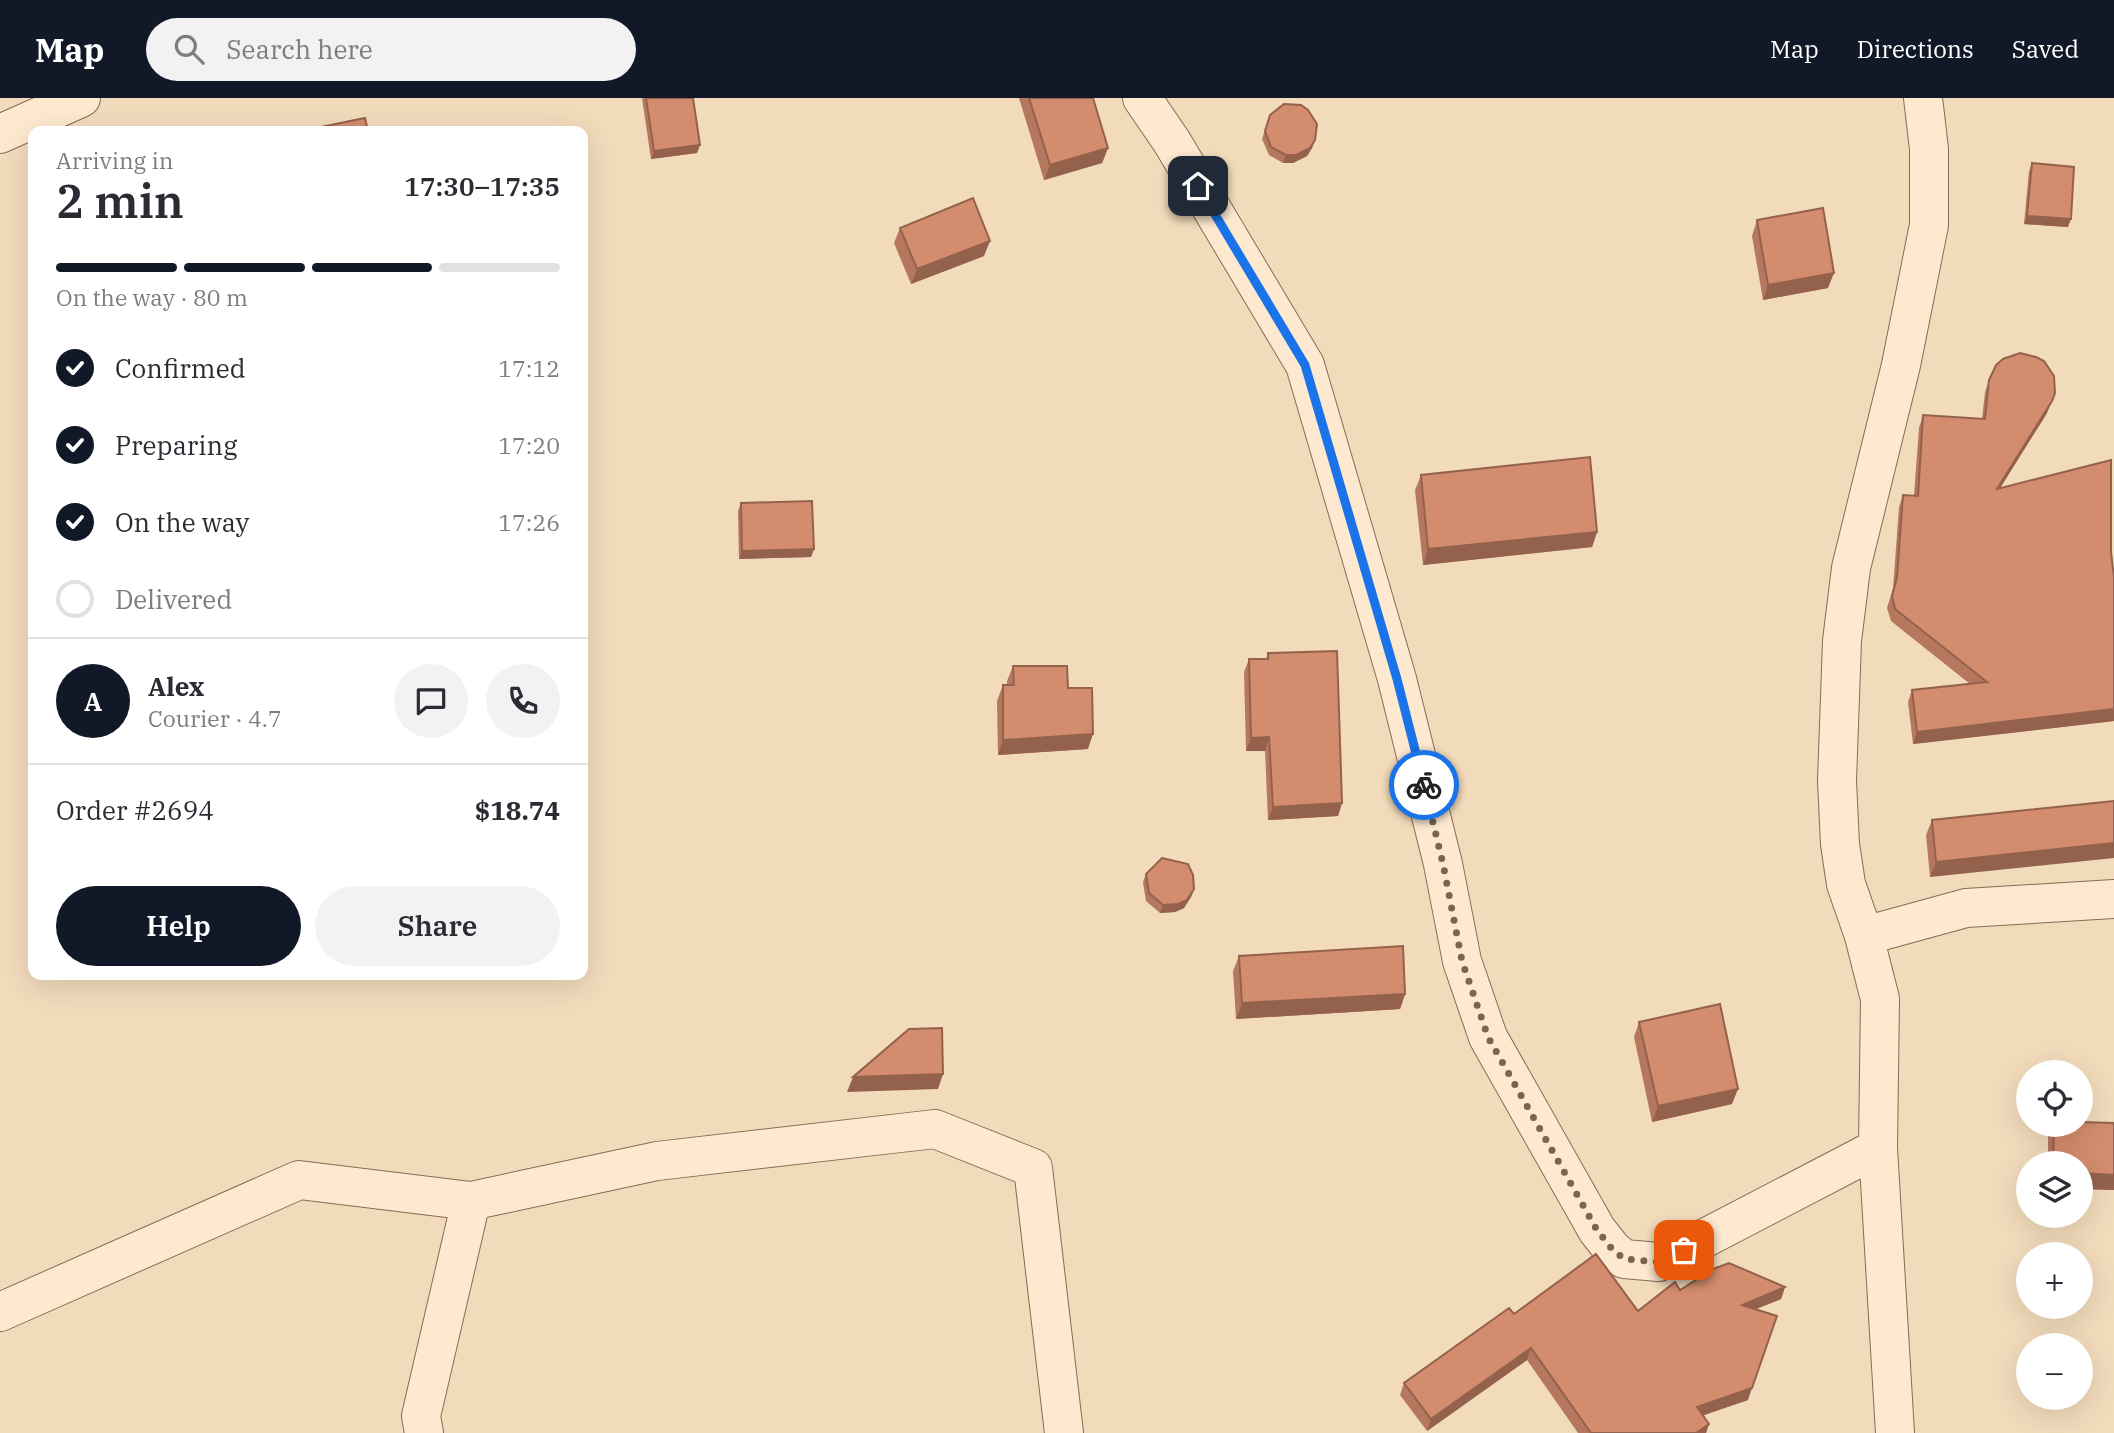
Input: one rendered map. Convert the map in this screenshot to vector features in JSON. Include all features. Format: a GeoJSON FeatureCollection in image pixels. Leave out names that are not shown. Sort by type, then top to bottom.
{"type":"FeatureCollection","features":[{"type":"Feature","properties":{"kind":"street"},"geometry":{"type":"LineString","coordinates":[[0,134],[81,98]]}},
{"type":"Feature","properties":{"kind":"street"},"geometry":{"type":"LineString","coordinates":[[1142,98],[1172,142],[1305,365],[1397,679],[1443,864],[1462,961],[1477,1009],[1488,1037],[1597,1230],[1624,1259],[1659,1262],[1878,1148]]}},
{"type":"Feature","properties":{"kind":"street"},"geometry":{"type":"LineString","coordinates":[[1895,1433],[1878,1148],[1880,999],[1864,936],[1846,884],[1840,844],[1837,780],[1842,641],[1851,568],[1900,365],[1929,225],[1929,149],[1923,98]]}},
{"type":"Feature","properties":{"kind":"street"},"geometry":{"type":"LineString","coordinates":[[1864,936],[1966,908],[2114,899]]}},
{"type":"Feature","properties":{"kind":"street"},"geometry":{"type":"LineString","coordinates":[[0,1312],[299,1180],[471,1201],[657,1161],[935,1129],[1033,1168],[1064,1433]]}},
{"type":"Feature","properties":{"kind":"street"},"geometry":{"type":"LineString","coordinates":[[424,1433],[421,1416],[471,1201]]}},
{"type":"Feature","properties":{"kind":"building"},"geometry":{"type":"Polygon","coordinates":[[[646,98],[693,98],[700,145],[654,151],[646,98]]]}},
{"type":"Feature","properties":{"kind":"building"},"geometry":{"type":"Polygon","coordinates":[[[1029,98],[1093,98],[1108,148],[1050,165],[1029,98]]]}},
{"type":"Feature","properties":{"kind":"building"},"geometry":{"type":"Polygon","coordinates":[[[1284,104],[1301,105],[1308,110],[1317,124],[1315,140],[1310,148],[1296,155],[1286,155],[1271,147],[1265,131],[1270,115],[1284,104]]]}},
{"type":"Feature","properties":{"kind":"building"},"geometry":{"type":"Polygon","coordinates":[[[365,118],[367,126],[326,126],[365,118]]]}},
{"type":"Feature","properties":{"kind":"building"},"geometry":{"type":"Polygon","coordinates":[[[2032,163],[2074,167],[2071,219],[2027,216],[2032,163]]]}},
{"type":"Feature","properties":{"kind":"building"},"geometry":{"type":"Polygon","coordinates":[[[973,198],[990,241],[917,269],[900,228],[973,198]]]}},
{"type":"Feature","properties":{"kind":"building"},"geometry":{"type":"Polygon","coordinates":[[[1823,208],[1834,273],[1768,285],[1757,220],[1823,208]]]}},
{"type":"Feature","properties":{"kind":"building"},"geometry":{"type":"Polygon","coordinates":[[[2020,353],[2044,361],[2054,376],[2055,393],[1997,489],[2111,460],[2114,709],[1917,732],[1912,690],[1987,682],[1895,609],[1892,596],[1897,577],[1903,495],[1918,496],[1923,415],[1985,419],[1989,380],[1996,365],[2003,359],[2020,353]]]}},
{"type":"Feature","properties":{"kind":"building"},"geometry":{"type":"Polygon","coordinates":[[[1590,457],[1597,532],[1428,549],[1421,475],[1590,457]]]}},
{"type":"Feature","properties":{"kind":"building"},"geometry":{"type":"Polygon","coordinates":[[[812,501],[814,549],[742,551],[741,503],[812,501]]]}},
{"type":"Feature","properties":{"kind":"building"},"geometry":{"type":"Polygon","coordinates":[[[1337,651],[1342,803],[1273,807],[1269,737],[1251,738],[1249,659],[1268,659],[1268,653],[1337,651]]]}},
{"type":"Feature","properties":{"kind":"building"},"geometry":{"type":"Polygon","coordinates":[[[1013,666],[1067,666],[1068,688],[1092,688],[1093,734],[1003,740],[1003,685],[1014,685],[1013,666]]]}},
{"type":"Feature","properties":{"kind":"building"},"geometry":{"type":"Polygon","coordinates":[[[2114,801],[2114,843],[1936,862],[1932,820],[2114,801]]]}},
{"type":"Feature","properties":{"kind":"building"},"geometry":{"type":"Polygon","coordinates":[[[1162,858],[1188,864],[1193,875],[1194,889],[1187,900],[1163,905],[1149,893],[1146,874],[1162,858]]]}},
{"type":"Feature","properties":{"kind":"building"},"geometry":{"type":"Polygon","coordinates":[[[1403,946],[1405,994],[1242,1003],[1239,956],[1403,946]]]}},
{"type":"Feature","properties":{"kind":"building"},"geometry":{"type":"Polygon","coordinates":[[[1720,1004],[1738,1089],[1658,1106],[1639,1022],[1720,1004]]]}},
{"type":"Feature","properties":{"kind":"building"},"geometry":{"type":"Polygon","coordinates":[[[942,1028],[943,1074],[853,1077],[909,1029],[942,1028]]]}},
{"type":"Feature","properties":{"kind":"building"},"geometry":{"type":"Polygon","coordinates":[[[2093,1122],[2114,1123],[2114,1175],[2093,1174],[2093,1151],[2053,1151],[2054,1137],[2093,1137],[2093,1122]]]}},
{"type":"Feature","properties":{"kind":"building"},"geometry":{"type":"Polygon","coordinates":[[[1596,1254],[1638,1311],[1675,1282],[1680,1290],[1713,1269],[1729,1263],[1785,1287],[1742,1305],[1777,1316],[1752,1388],[1697,1407],[1709,1424],[1696,1433],[1591,1433],[1531,1348],[1431,1419],[1404,1383],[1509,1308],[1514,1314],[1596,1254]]]}},
{"type":"Feature","properties":{"kind":"way so far"},"geometry":{"type":"LineString","coordinates":[[1424,785],[1462,961],[1488,1037],[1597,1230],[1612,1249],[1624,1259],[1659,1262],[1684,1250]]}},
{"type":"Feature","properties":{"kind":"route"},"geometry":{"type":"LineString","coordinates":[[1198,186],[1305,365],[1397,679],[1424,785]]}}]}
